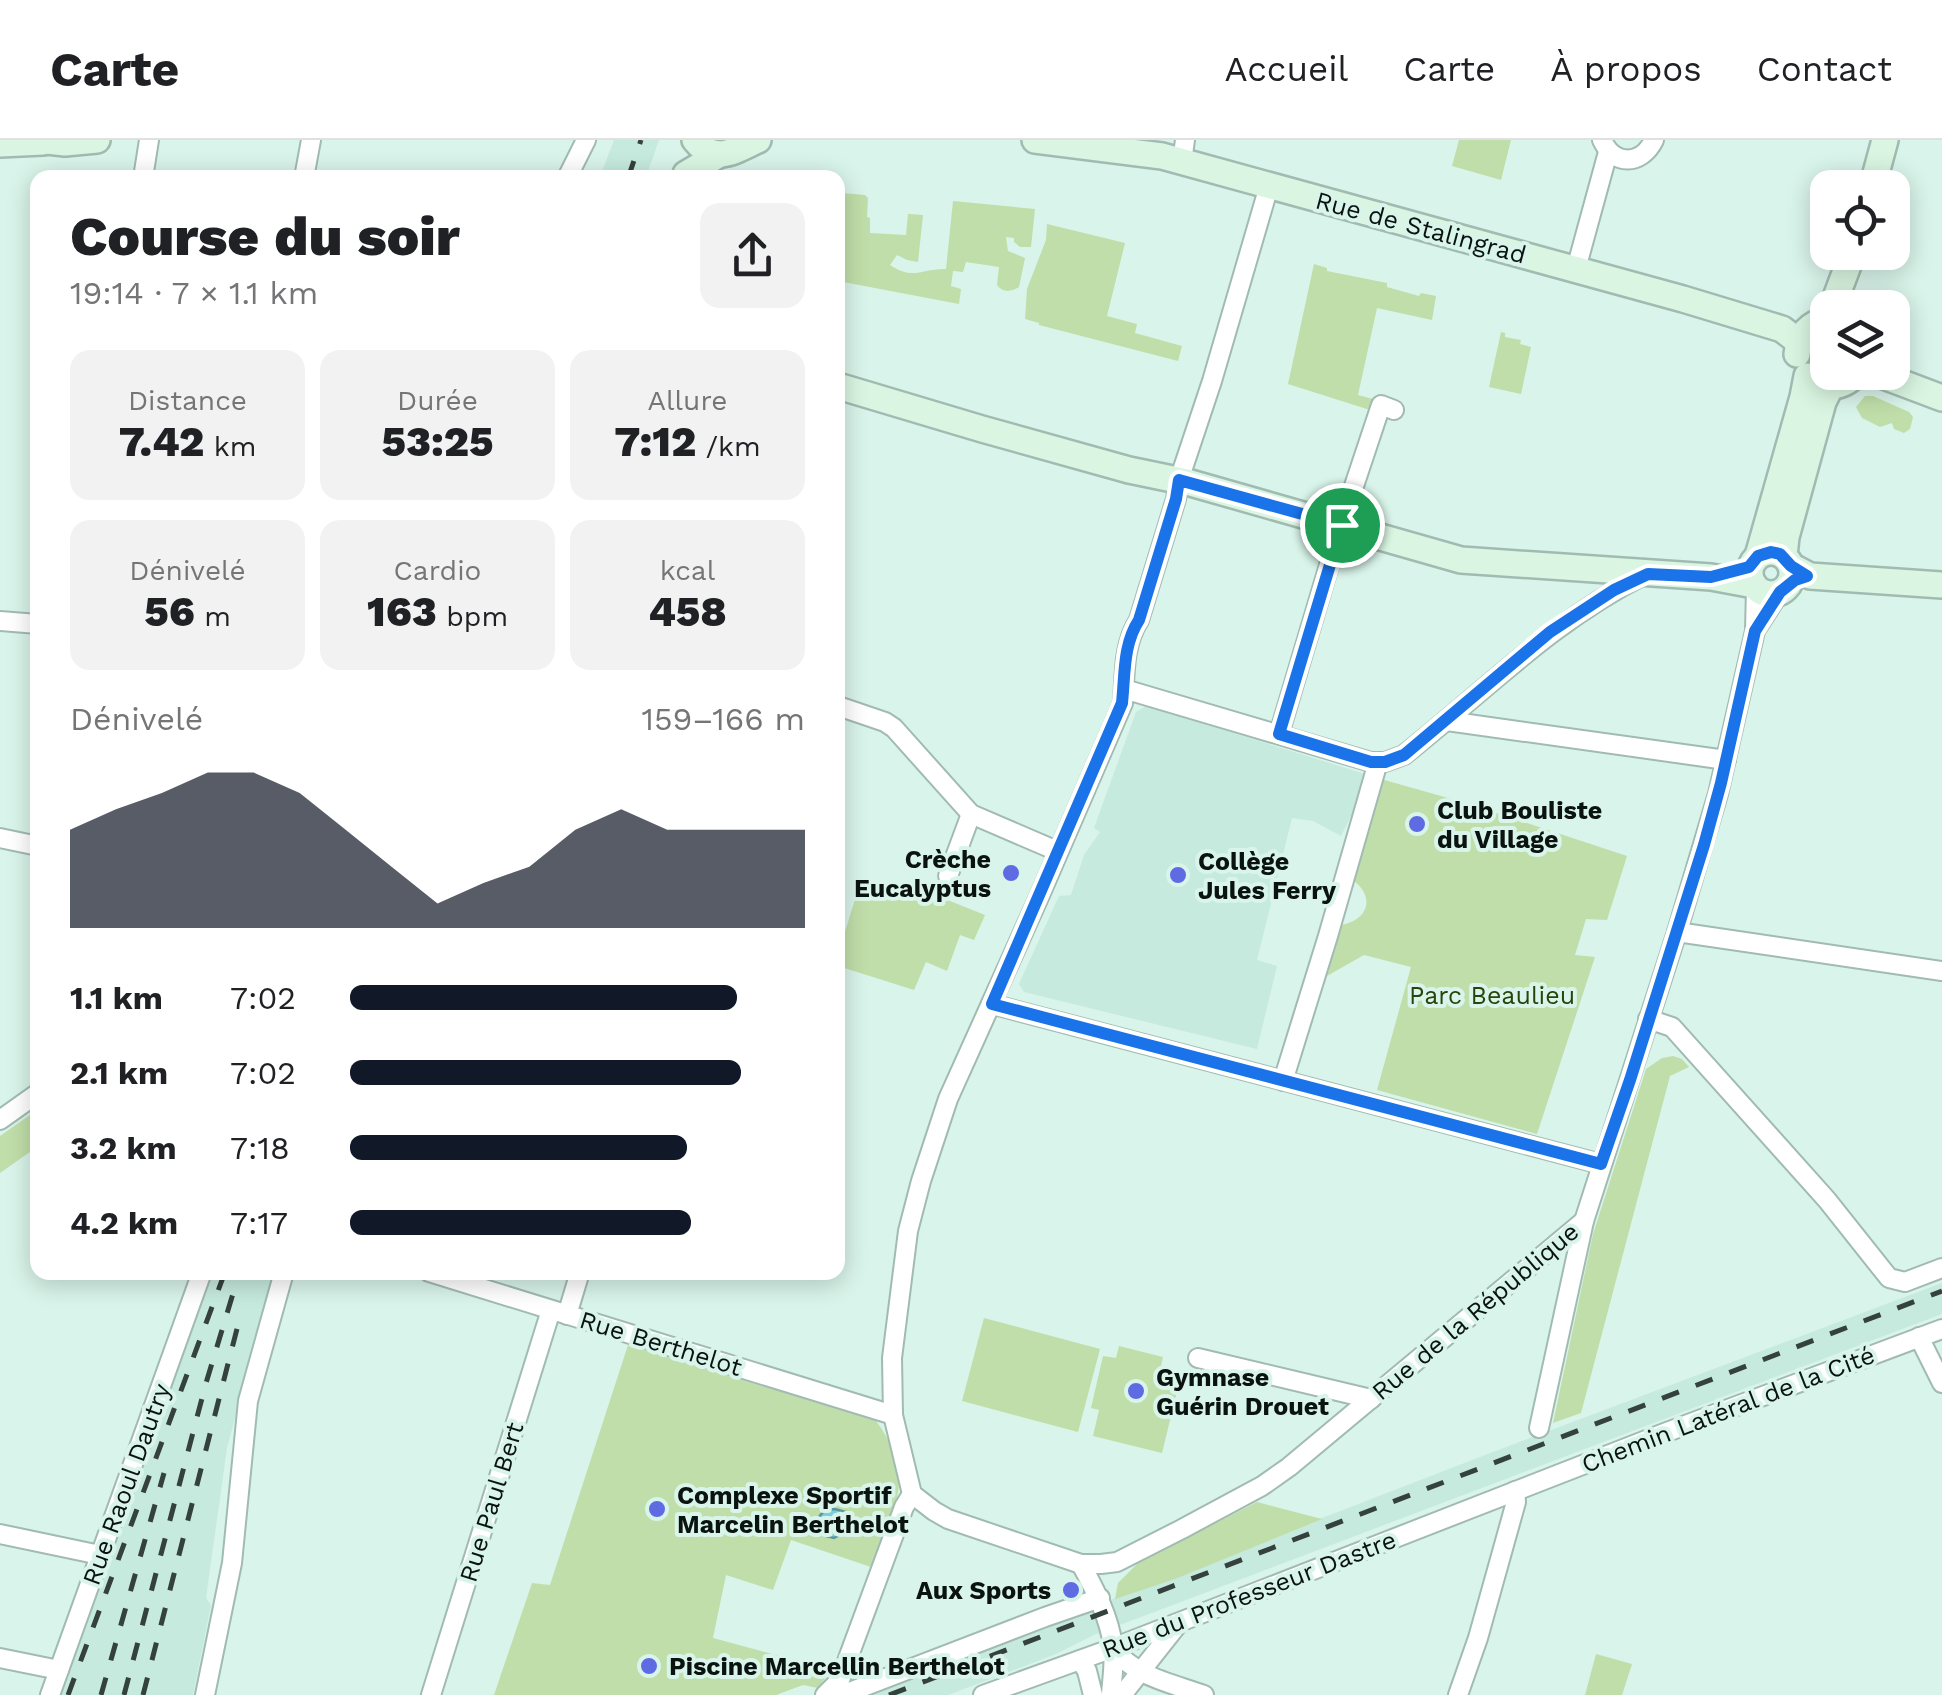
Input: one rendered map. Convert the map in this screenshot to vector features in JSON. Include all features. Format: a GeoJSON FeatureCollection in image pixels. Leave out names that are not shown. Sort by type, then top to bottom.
{"type":"FeatureCollection","features":[{"type":"Feature","properties":{"kind":"street"},"geometry":{"type":"LineString","coordinates":[[2,142],[98,140]]}},
{"type":"Feature","properties":{"kind":"street"},"geometry":{"type":"LineString","coordinates":[[144,170],[150,140]]}},
{"type":"Feature","properties":{"kind":"street"},"geometry":{"type":"LineString","coordinates":[[306,170],[312,140]]}},
{"type":"Feature","properties":{"kind":"street"},"geometry":{"type":"LineString","coordinates":[[569,170],[572,140]]}},
{"type":"Feature","properties":{"kind":"street"},"geometry":{"type":"LineString","coordinates":[[571,170],[586,140]]}},
{"type":"Feature","properties":{"kind":"street"},"geometry":{"type":"LineString","coordinates":[[685,170],[692,140],[703,150],[720,154]]}},
{"type":"Feature","properties":{"kind":"street"},"geometry":{"type":"LineString","coordinates":[[695,170],[720,154],[758,140]]}},
{"type":"Feature","properties":{"kind":"street","name":"Rue de Stalingrad"},"geometry":{"type":"LineString","coordinates":[[1035,140],[1162,156],[1183,151],[1269,186],[1782,328],[1799,342]]}},
{"type":"Feature","properties":{"kind":"street"},"geometry":{"type":"LineString","coordinates":[[1576,268],[1605,146],[1620,158],[1633,159],[1648,152],[1654,140]]}},
{"type":"Feature","properties":{"kind":"street"},"geometry":{"type":"LineString","coordinates":[[1877,170],[1885,140]]}},
{"type":"Feature","properties":{"kind":"street"},"geometry":{"type":"LineString","coordinates":[[1100,1598],[1109,1563],[1081,1564],[948,1519],[912,1494],[893,1414],[892,1358],[908,1231],[921,1181],[948,1099],[1122,703],[1132,631],[1139,620],[1269,186]]}},
{"type":"Feature","properties":{"kind":"street"},"geometry":{"type":"LineString","coordinates":[[1810,328],[1799,342],[1797,356],[1810,379]]}},
{"type":"Feature","properties":{"kind":"street","name":"Rue de la République"},"geometry":{"type":"LineString","coordinates":[[1774,575],[1806,376]]}},
{"type":"Feature","properties":{"kind":"street"},"geometry":{"type":"LineString","coordinates":[[1910,377],[1932,394]]}},
{"type":"Feature","properties":{"kind":"street"},"geometry":{"type":"LineString","coordinates":[[845,388],[1461,560],[1648,574],[1711,577],[1736,572],[1942,586]]}},
{"type":"Feature","properties":{"kind":"street","name":"Rue de la République"},"geometry":{"type":"LineString","coordinates":[[1109,1563],[1262,1486],[1289,1467],[1584,1221],[1718,794],[1755,631],[1830,390]]}},
{"type":"Feature","properties":{"kind":"street"},"geometry":{"type":"LineString","coordinates":[[1279,734],[1382,406],[1394,410]]}},
{"type":"Feature","properties":{"kind":"street"},"geometry":{"type":"LineString","coordinates":[[1124,689],[1378,762],[1404,755],[1550,632],[1614,590],[1648,574]]}},
{"type":"Feature","properties":{"kind":"street"},"geometry":{"type":"LineString","coordinates":[[0,621],[30,623]]}},
{"type":"Feature","properties":{"kind":"street"},"geometry":{"type":"LineString","coordinates":[[845,708],[894,728],[971,814],[1057,851]]}},
{"type":"Feature","properties":{"kind":"street"},"geometry":{"type":"LineString","coordinates":[[1447,721],[1726,760]]}},
{"type":"Feature","properties":{"kind":"street"},"geometry":{"type":"LineString","coordinates":[[1283,1081],[1378,762]]}},
{"type":"Feature","properties":{"kind":"street"},"geometry":{"type":"LineString","coordinates":[[948,876],[971,814]]}},
{"type":"Feature","properties":{"kind":"street"},"geometry":{"type":"LineString","coordinates":[[0,838],[30,844]]}},
{"type":"Feature","properties":{"kind":"street"},"geometry":{"type":"LineString","coordinates":[[1677,932],[1942,972]]}},
{"type":"Feature","properties":{"kind":"street"},"geometry":{"type":"LineString","coordinates":[[992,1004],[1601,1164]]}},
{"type":"Feature","properties":{"kind":"street"},"geometry":{"type":"LineString","coordinates":[[1648,1020],[1672,1027],[1827,1200],[1889,1278],[1904,1282],[1942,1268]]}},
{"type":"Feature","properties":{"kind":"street"},"geometry":{"type":"LineString","coordinates":[[0,1120],[30,1098]]}},
{"type":"Feature","properties":{"kind":"street"},"geometry":{"type":"LineString","coordinates":[[1538,1428],[1584,1221]]}},
{"type":"Feature","properties":{"kind":"street","name":"Rue Raoul Dautry"},"geometry":{"type":"LineString","coordinates":[[50,1695],[199,1280]]}},
{"type":"Feature","properties":{"kind":"street"},"geometry":{"type":"LineString","coordinates":[[205,1695],[232,1564],[248,1402],[282,1280]]}},
{"type":"Feature","properties":{"kind":"street","name":"Rue Berthelot"},"geometry":{"type":"LineString","coordinates":[[455,1280],[893,1414]]}},
{"type":"Feature","properties":{"kind":"street","name":"Rue Paul Bert"},"geometry":{"type":"LineString","coordinates":[[431,1695],[559,1312],[576,1280]]}},
{"type":"Feature","properties":{"kind":"street","name":"Chemin Latéral de la Cité"},"geometry":{"type":"LineString","coordinates":[[1515,1491],[1942,1329]]}},
{"type":"Feature","properties":{"kind":"street"},"geometry":{"type":"LineString","coordinates":[[1919,1337],[1942,1383]]}},
{"type":"Feature","properties":{"kind":"street"},"geometry":{"type":"LineString","coordinates":[[1198,1358],[1371,1399]]}},
{"type":"Feature","properties":{"kind":"street"},"geometry":{"type":"LineString","coordinates":[[1458,1695],[1478,1638],[1516,1502],[1515,1491]]}},
{"type":"Feature","properties":{"kind":"street","name":"Rue du Professeur Dastre"},"geometry":{"type":"LineString","coordinates":[[983,1695],[1515,1491]]}},
{"type":"Feature","properties":{"kind":"street"},"geometry":{"type":"LineString","coordinates":[[832,1694],[912,1494]]}},
{"type":"Feature","properties":{"kind":"street"},"geometry":{"type":"LineString","coordinates":[[0,1534],[100,1555]]}},
{"type":"Feature","properties":{"kind":"street"},"geometry":{"type":"LineString","coordinates":[[1081,1564],[1100,1598],[1113,1648],[1112,1695]]}},
{"type":"Feature","properties":{"kind":"street"},"geometry":{"type":"LineString","coordinates":[[832,1694],[1100,1598]]}},
{"type":"Feature","properties":{"kind":"street"},"geometry":{"type":"LineString","coordinates":[[1122,1695],[1183,1619]]}},
{"type":"Feature","properties":{"kind":"street"},"geometry":{"type":"LineString","coordinates":[[1113,1648],[1124,1662],[1140,1672],[1204,1695]]}},
{"type":"Feature","properties":{"kind":"street"},"geometry":{"type":"LineString","coordinates":[[0,1658],[59,1670]]}},
{"type":"Feature","properties":{"kind":"street"},"geometry":{"type":"LineString","coordinates":[[1080,1660],[1088,1671],[1093,1695]]}},
{"type":"Feature","properties":{"kind":"shaded area"},"geometry":{"type":"Polygon","coordinates":[[[614,140],[659,140],[648,170],[603,170],[614,140]]]}},
{"type":"Feature","properties":{"kind":"shaded area","name":"Collège Jules Ferry"},"geometry":{"type":"Polygon","coordinates":[[[1146,706],[1365,774],[1341,836],[1313,821],[1292,818],[1257,960],[1277,966],[1257,1049],[1024,992],[1019,984],[1059,896],[1071,895],[1084,855],[1100,832],[1094,828],[1136,712],[1146,706]]]}},
{"type":"Feature","properties":{"kind":"shaded area"},"geometry":{"type":"Polygon","coordinates":[[[207,1280],[272,1280],[227,1448],[206,1598],[211,1605],[193,1695],[55,1695],[207,1280]]]}},
{"type":"Feature","properties":{"kind":"shaded area"},"geometry":{"type":"Polygon","coordinates":[[[1942,1283],[1942,1314],[1096,1634],[1056,1654],[948,1695],[864,1695],[1493,1452],[1942,1283]]]}},
{"type":"Feature","properties":{"kind":"green space"},"geometry":{"type":"Polygon","coordinates":[[[1459,140],[1511,140],[1501,180],[1452,166],[1459,140]]]}},
{"type":"Feature","properties":{"kind":"green space"},"geometry":{"type":"Polygon","coordinates":[[[845,193],[868,198],[870,233],[906,235],[908,214],[923,215],[918,262],[897,255],[890,265],[912,273],[946,269],[953,201],[1035,209],[1031,247],[1020,247],[1014,238],[1006,237],[1008,251],[1025,258],[1019,287],[1007,291],[999,288],[999,267],[966,262],[963,272],[953,271],[951,286],[961,289],[959,304],[845,282],[845,193]]]}},
{"type":"Feature","properties":{"kind":"green space"},"geometry":{"type":"Polygon","coordinates":[[[1047,224],[1125,243],[1107,316],[1137,324],[1135,333],[1182,346],[1178,361],[1025,319],[1027,289],[1046,240],[1047,224]]]}},
{"type":"Feature","properties":{"kind":"green space"},"geometry":{"type":"Polygon","coordinates":[[[1314,264],[1327,271],[1387,283],[1387,287],[1419,296],[1436,296],[1432,320],[1377,308],[1358,395],[1373,399],[1370,410],[1288,384],[1314,264]]]}},
{"type":"Feature","properties":{"kind":"green space"},"geometry":{"type":"Polygon","coordinates":[[[1501,332],[1531,347],[1521,394],[1489,387],[1501,332]]]}},
{"type":"Feature","properties":{"kind":"green space"},"geometry":{"type":"Polygon","coordinates":[[[1865,396],[1909,412],[1913,417],[1910,429],[1904,433],[1894,429],[1892,423],[1880,427],[1862,418],[1856,407],[1865,396]]]}},
{"type":"Feature","properties":{"kind":"green space","name":"Parc Beaulieu"},"geometry":{"type":"Polygon","coordinates":[[[1381,779],[1627,856],[1607,920],[1586,919],[1575,955],[1595,957],[1537,1134],[1377,1090],[1411,967],[1364,955],[1327,976],[1341,925],[1357,919],[1365,908],[1365,894],[1354,881],[1381,779]]]}},
{"type":"Feature","properties":{"kind":"green space"},"geometry":{"type":"Polygon","coordinates":[[[857,893],[934,897],[985,915],[974,940],[960,935],[947,971],[926,962],[914,990],[845,968],[845,932],[857,893]]]}},
{"type":"Feature","properties":{"kind":"green space"},"geometry":{"type":"Polygon","coordinates":[[[1673,1056],[1689,1067],[1670,1076],[1581,1413],[1553,1423],[1593,1234],[1646,1069],[1673,1056]]]}},
{"type":"Feature","properties":{"kind":"green space"},"geometry":{"type":"Polygon","coordinates":[[[30,1115],[30,1152],[0,1173],[0,1136],[30,1115]]]}},
{"type":"Feature","properties":{"kind":"green space"},"geometry":{"type":"Polygon","coordinates":[[[984,1318],[1100,1349],[1078,1432],[962,1401],[984,1318]]]}},
{"type":"Feature","properties":{"kind":"green space","name":"Complexe Sportif Marcelin Berthelot"},"geometry":{"type":"Polygon","coordinates":[[[628,1345],[876,1421],[885,1435],[899,1481],[893,1512],[871,1567],[791,1540],[773,1590],[726,1575],[713,1638],[831,1670],[818,1688],[803,1685],[776,1695],[494,1695],[532,1583],[550,1585],[628,1345]]]}},
{"type":"Feature","properties":{"kind":"green space","name":"Gymnase Guérin Drouet"},"geometry":{"type":"Polygon","coordinates":[[[1119,1346],[1163,1357],[1160,1370],[1181,1375],[1162,1453],[1093,1436],[1099,1410],[1091,1408],[1103,1356],[1116,1358],[1119,1346]]]}},
{"type":"Feature","properties":{"kind":"green space"},"geometry":{"type":"Polygon","coordinates":[[[1257,1502],[1322,1519],[1115,1599],[1118,1583],[1138,1563],[1257,1502]]]}},
{"type":"Feature","properties":{"kind":"green space"},"geometry":{"type":"Polygon","coordinates":[[[1596,1654],[1632,1664],[1622,1695],[1585,1695],[1596,1654]]]}},
{"type":"Feature","properties":{"kind":"water"},"geometry":{"type":"Polygon","coordinates":[[[835,1509],[851,1518],[849,1530],[834,1538],[818,1534],[815,1523],[819,1517],[835,1509]]]}},
{"type":"Feature","properties":{"kind":"railway"},"geometry":{"type":"LineString","coordinates":[[631,170],[641,140]]}},
{"type":"Feature","properties":{"kind":"railway"},"geometry":{"type":"LineString","coordinates":[[68,1695],[222,1280]]}},
{"type":"Feature","properties":{"kind":"railway"},"geometry":{"type":"LineString","coordinates":[[124,1695],[237,1280]]}},
{"type":"Feature","properties":{"kind":"railway"},"geometry":{"type":"LineString","coordinates":[[889,1695],[1942,1291]]}},
{"type":"Feature","properties":{"kind":"railway"},"geometry":{"type":"LineString","coordinates":[[143,1695],[239,1321]]}},
{"type":"Feature","properties":{"kind":"railway"},"geometry":{"type":"LineString","coordinates":[[101,1695],[164,1473]]}},
{"type":"Feature","properties":{"kind":"place","name":"Club Bouliste du Village"},"geometry":{"type":"Point","coordinates":[1417,824]}},
{"type":"Feature","properties":{"kind":"place","name":"Crèche Eucalyptus"},"geometry":{"type":"Point","coordinates":[1011,873]}},
{"type":"Feature","properties":{"kind":"place","name":"Collège Jules Ferry"},"geometry":{"type":"Point","coordinates":[1178,875]}},
{"type":"Feature","properties":{"kind":"place","name":"Gymnase Guérin Drouet"},"geometry":{"type":"Point","coordinates":[1136,1391]}},
{"type":"Feature","properties":{"kind":"place","name":"Complexe Sportif Marcelin Berthelot"},"geometry":{"type":"Point","coordinates":[657,1509]}},
{"type":"Feature","properties":{"kind":"place","name":"Aux Sports"},"geometry":{"type":"Point","coordinates":[1071,1590]}},
{"type":"Feature","properties":{"kind":"place","name":"Piscine Marcellin Berthelot"},"geometry":{"type":"Point","coordinates":[649,1666]}},
{"type":"Feature","properties":{"kind":"route"},"geometry":{"type":"LineString","coordinates":[[1179,480],[1342,525],[1279,734],[1378,762],[1404,755],[1550,632],[1614,590],[1648,574],[1711,577],[1749,567],[1758,556],[1771,552],[1780,554],[1807,576],[1780,592],[1755,631],[1704,845],[1601,1164],[992,1004],[1122,703],[1132,631],[1139,620],[1179,480]]}}]}
